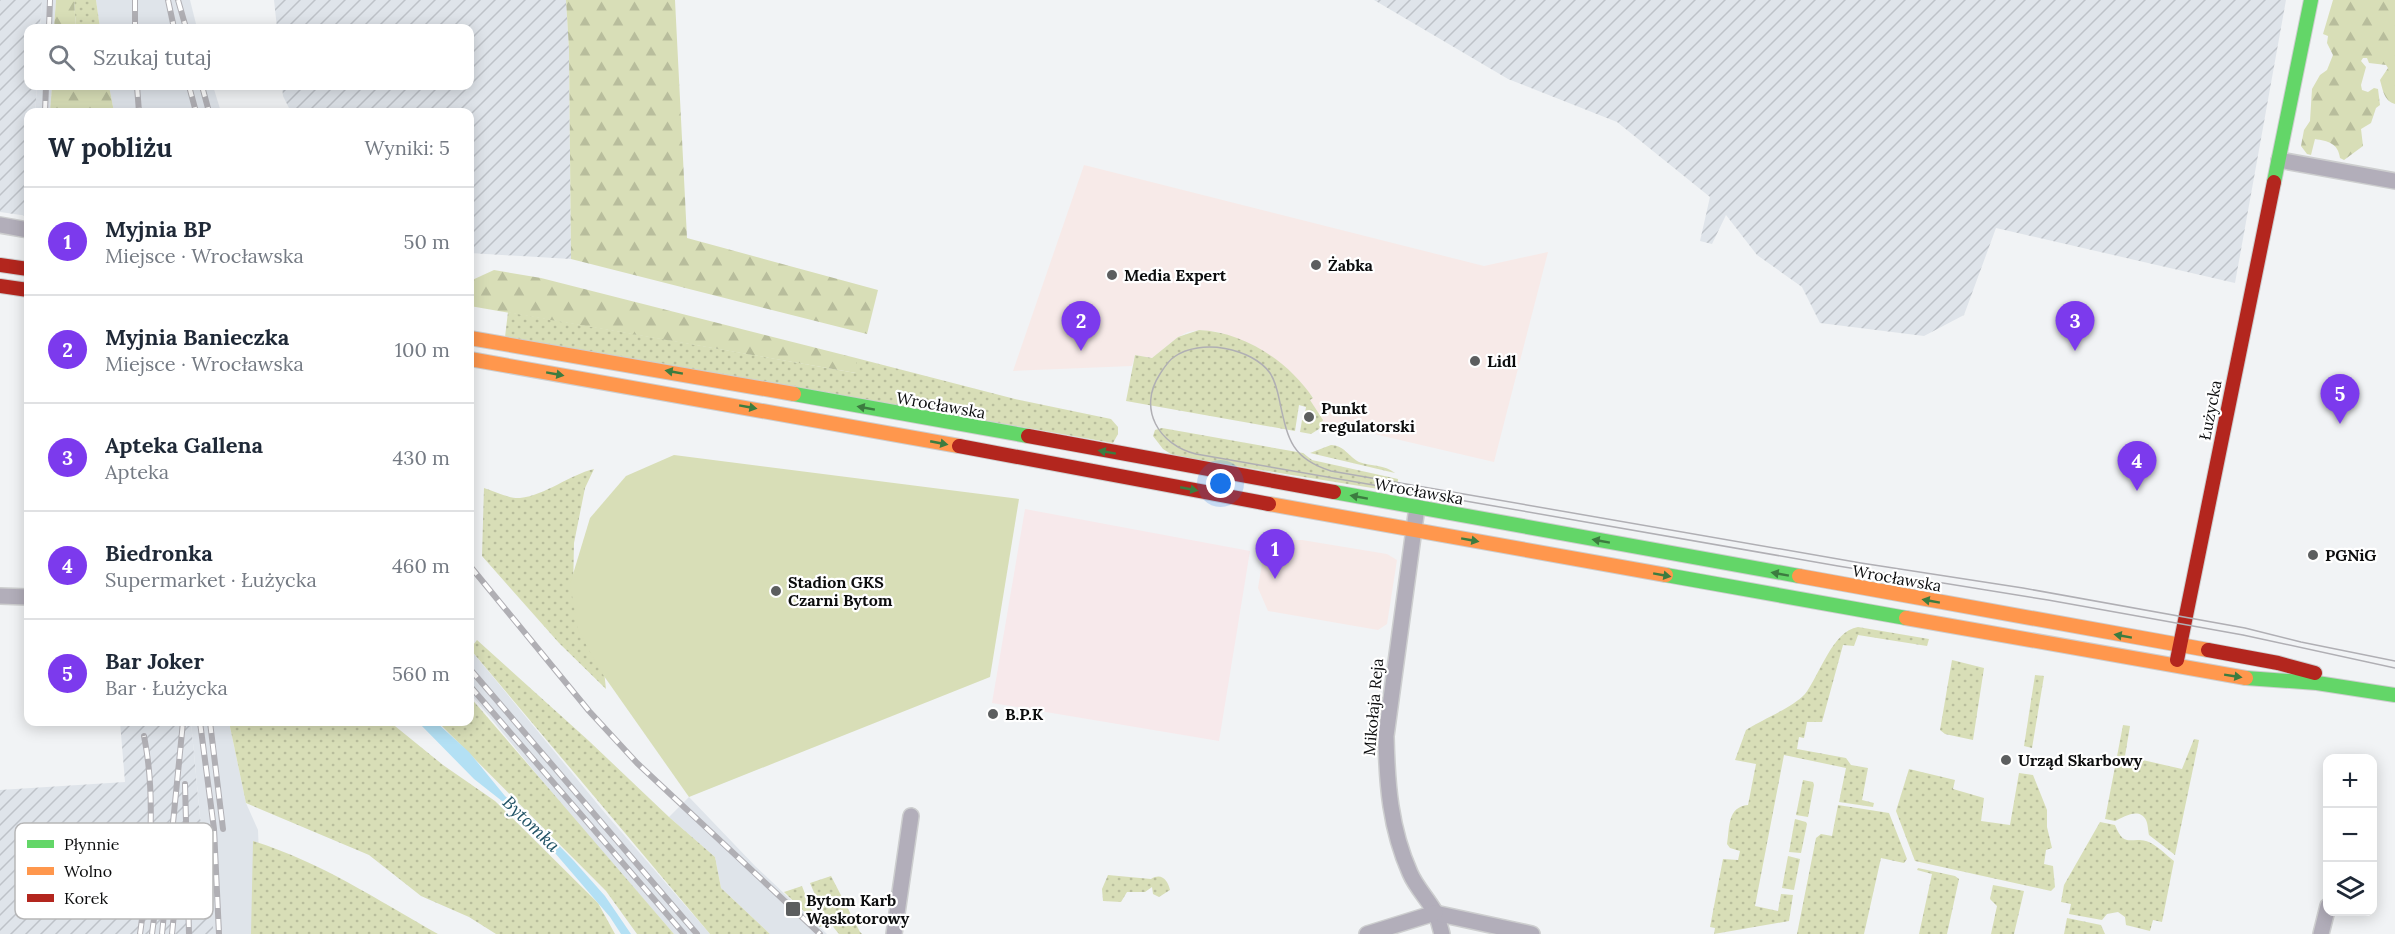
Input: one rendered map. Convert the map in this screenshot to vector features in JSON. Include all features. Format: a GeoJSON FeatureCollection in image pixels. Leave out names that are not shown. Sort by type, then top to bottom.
{"type":"FeatureCollection","features":[{"type":"Feature","properties":{"kind":"main road","name":"Łużycka"},"geometry":{"type":"LineString","coordinates":[[2176,668],[2311,0]]}},
{"type":"Feature","properties":{"kind":"main road"},"geometry":{"type":"LineString","coordinates":[[0,265],[22,268]]}},
{"type":"Feature","properties":{"kind":"main road"},"geometry":{"type":"LineString","coordinates":[[0,286],[24,290]]}},
{"type":"Feature","properties":{"kind":"main road","name":"Wrocławska"},"geometry":{"type":"LineString","coordinates":[[474,339],[677,373],[2278,663],[2359,688],[2395,695]]}},
{"type":"Feature","properties":{"kind":"main road","name":"Wrocławska"},"geometry":{"type":"LineString","coordinates":[[474,360],[766,410],[2176,668],[2239,678],[2359,688]]}},
{"type":"Feature","properties":{"kind":"street"},"geometry":{"type":"LineString","coordinates":[[2278,160],[2395,182]]}},
{"type":"Feature","properties":{"kind":"street"},"geometry":{"type":"LineString","coordinates":[[0,225],[24,229]]}},
{"type":"Feature","properties":{"kind":"street","name":"Mikołaja Reja"},"geometry":{"type":"LineString","coordinates":[[1417,507],[1386,736],[1386,768],[1393,825],[1410,872],[1421,894],[1435,913],[1442,934]]}},
{"type":"Feature","properties":{"kind":"street"},"geometry":{"type":"LineString","coordinates":[[0,596],[24,597]]}},
{"type":"Feature","properties":{"kind":"street"},"geometry":{"type":"LineString","coordinates":[[894,934],[911,816]]}},
{"type":"Feature","properties":{"kind":"street"},"geometry":{"type":"LineString","coordinates":[[1366,934],[1435,913],[1532,934]]}},
{"type":"Feature","properties":{"kind":"street"},"geometry":{"type":"LineString","coordinates":[[2321,934],[2326,916]]}},
{"type":"Feature","properties":{"kind":"shaded area"},"geometry":{"type":"Polygon","coordinates":[[[0,0],[42,0],[40,24],[24,24],[24,90],[37,90],[35,108],[24,108],[24,215],[0,212],[0,0]]]}},
{"type":"Feature","properties":{"kind":"shaded area"},"geometry":{"type":"Polygon","coordinates":[[[42,0],[56,0],[54,24],[40,24],[42,0]]]}},
{"type":"Feature","properties":{"kind":"shaded area"},"geometry":{"type":"Polygon","coordinates":[[[96,0],[190,0],[196,24],[99,24],[96,0]]]}},
{"type":"Feature","properties":{"kind":"shaded area"},"geometry":{"type":"Polygon","coordinates":[[[274,0],[566,0],[569,49],[571,259],[474,253],[474,108],[289,108],[283,96],[282,90],[474,90],[474,24],[277,24],[274,0]]]}},
{"type":"Feature","properties":{"kind":"shaded area"},"geometry":{"type":"Polygon","coordinates":[[[1374,0],[2286,0],[2235,283],[1996,228],[1964,315],[1924,336],[1820,323],[1802,287],[1757,255],[1726,215],[1712,244],[1700,241],[1710,197],[1617,122],[1508,79],[1374,0]]]}},
{"type":"Feature","properties":{"kind":"shaded area"},"geometry":{"type":"Polygon","coordinates":[[[37,90],[52,90],[50,108],[35,108],[37,90]]]}},
{"type":"Feature","properties":{"kind":"shaded area"},"geometry":{"type":"Polygon","coordinates":[[[110,90],[214,90],[220,108],[113,108],[110,90]]]}},
{"type":"Feature","properties":{"kind":"shaded area"},"geometry":{"type":"Polygon","coordinates":[[[1084,165],[1484,266],[1548,252],[1494,462],[1323,422],[1310,400],[1313,397],[1280,363],[1255,346],[1218,332],[1199,330],[1188,332],[1178,337],[1152,358],[1135,355],[1132,366],[1013,371],[1084,165]]]}},
{"type":"Feature","properties":{"kind":"shaded area"},"geometry":{"type":"Polygon","coordinates":[[[1025,509],[1250,551],[1219,741],[992,703],[1025,509]]]}},
{"type":"Feature","properties":{"kind":"shaded area"},"geometry":{"type":"Polygon","coordinates":[[[1266,540],[1302,540],[1387,554],[1397,560],[1387,624],[1378,630],[1268,611],[1258,588],[1266,540]]]}},
{"type":"Feature","properties":{"kind":"shaded area"},"geometry":{"type":"Polygon","coordinates":[[[474,654],[605,813],[710,934],[674,934],[566,810],[474,698],[474,654]]]}},
{"type":"Feature","properties":{"kind":"shaded area"},"geometry":{"type":"Polygon","coordinates":[[[120,726],[191,726],[201,823],[15,823],[15,919],[213,919],[213,934],[0,934],[0,790],[125,782],[120,726]]]}},
{"type":"Feature","properties":{"kind":"shaded area"},"geometry":{"type":"Polygon","coordinates":[[[191,726],[230,726],[246,803],[258,830],[262,934],[213,934],[213,823],[201,823],[191,726]]]}},
{"type":"Feature","properties":{"kind":"shaded area","name":"Bytom Karb Wąskotorowy"},"geometry":{"type":"Polygon","coordinates":[[[689,797],[755,866],[827,934],[770,934],[721,888],[715,857],[669,817],[689,797]]]}},
{"type":"Feature","properties":{"kind":"green space"},"geometry":{"type":"Polygon","coordinates":[[[56,0],[74,0],[76,24],[54,24],[56,0]]]}},
{"type":"Feature","properties":{"kind":"green space"},"geometry":{"type":"Polygon","coordinates":[[[74,0],[96,0],[99,24],[76,24],[74,0]]]}},
{"type":"Feature","properties":{"kind":"green space"},"geometry":{"type":"Polygon","coordinates":[[[566,0],[675,0],[687,238],[878,290],[867,334],[571,259],[569,49],[566,0]]]}},
{"type":"Feature","properties":{"kind":"green space"},"geometry":{"type":"Polygon","coordinates":[[[2333,0],[2395,0],[2395,104],[2386,98],[2380,80],[2388,68],[2386,65],[2369,63],[2367,58],[2363,58],[2361,61],[2366,67],[2361,85],[2362,90],[2368,92],[2374,88],[2378,89],[2380,105],[2376,108],[2371,123],[2361,129],[2363,146],[2344,160],[2340,158],[2335,146],[2328,142],[2315,139],[2311,155],[2307,154],[2301,146],[2304,130],[2310,121],[2312,89],[2320,75],[2327,70],[2333,55],[2327,43],[2328,36],[2323,34],[2333,0]]]}},
{"type":"Feature","properties":{"kind":"green space"},"geometry":{"type":"Polygon","coordinates":[[[52,90],[110,90],[113,108],[50,108],[52,90]]]}},
{"type":"Feature","properties":{"kind":"green space"},"geometry":{"type":"Polygon","coordinates":[[[494,270],[541,278],[856,358],[856,373],[474,307],[474,279],[494,270]]]}},
{"type":"Feature","properties":{"kind":"green space"},"geometry":{"type":"Polygon","coordinates":[[[508,312],[856,373],[856,358],[1015,399],[1111,419],[1118,427],[1118,434],[1113,443],[505,337],[508,312]]]}},
{"type":"Feature","properties":{"kind":"green space"},"geometry":{"type":"Polygon","coordinates":[[[1199,330],[1232,336],[1264,351],[1278,361],[1291,372],[1313,398],[1310,400],[1323,420],[1319,429],[1311,434],[1300,432],[1302,420],[1313,421],[1314,414],[1305,413],[1306,407],[1299,405],[1295,431],[1126,401],[1135,355],[1152,358],[1178,337],[1199,330]]]}},
{"type":"Feature","properties":{"kind":"green space"},"geometry":{"type":"Polygon","coordinates":[[[1162,428],[1303,453],[1312,460],[1398,479],[1397,492],[1174,456],[1163,449],[1153,436],[1155,430],[1162,428]]]}},
{"type":"Feature","properties":{"kind":"green space"},"geometry":{"type":"Polygon","coordinates":[[[1331,445],[1343,449],[1359,462],[1387,468],[1395,473],[1310,453],[1331,445]]]}},
{"type":"Feature","properties":{"kind":"green space"},"geometry":{"type":"Polygon","coordinates":[[[674,455],[1019,499],[990,677],[689,797],[599,669],[578,629],[570,584],[590,518],[626,476],[674,455]]]}},
{"type":"Feature","properties":{"kind":"green space"},"geometry":{"type":"Polygon","coordinates":[[[594,469],[585,488],[574,543],[573,591],[602,653],[606,689],[559,643],[482,556],[484,488],[520,498],[539,493],[594,469]]]}},
{"type":"Feature","properties":{"kind":"green space"},"geometry":{"type":"Polygon","coordinates":[[[1858,627],[1929,639],[1927,646],[1858,635],[1854,646],[1843,645],[1822,722],[1807,722],[1804,738],[1799,737],[1797,749],[1846,758],[1851,765],[1868,768],[1862,800],[1874,803],[1873,807],[1839,802],[1846,768],[1784,755],[1755,906],[1778,911],[1781,894],[1793,895],[1789,921],[1714,934],[1715,928],[1710,927],[1723,859],[1738,860],[1740,851],[1730,848],[1727,844],[1731,819],[1736,810],[1748,805],[1756,764],[1735,760],[1746,730],[1785,709],[1805,694],[1827,655],[1841,636],[1858,627]]]}},
{"type":"Feature","properties":{"kind":"green space"},"geometry":{"type":"Polygon","coordinates":[[[477,640],[715,857],[721,888],[770,934],[710,934],[474,654],[474,644],[477,640]]]}},
{"type":"Feature","properties":{"kind":"green space"},"geometry":{"type":"Polygon","coordinates":[[[1952,660],[1984,668],[1973,740],[1945,734],[1940,730],[1952,660]]]}},
{"type":"Feature","properties":{"kind":"green space"},"geometry":{"type":"Polygon","coordinates":[[[2035,675],[2044,676],[2032,748],[2024,746],[2035,675]]]}},
{"type":"Feature","properties":{"kind":"green space"},"geometry":{"type":"Polygon","coordinates":[[[474,702],[674,934],[637,934],[606,891],[442,726],[474,726],[474,702]]]}},
{"type":"Feature","properties":{"kind":"green space"},"geometry":{"type":"Polygon","coordinates":[[[2123,725],[2130,726],[2125,756],[2182,769],[2194,739],[2199,740],[2175,855],[2149,835],[2143,816],[2131,814],[2115,821],[2105,819],[2123,725]]]}},
{"type":"Feature","properties":{"kind":"green space"},"geometry":{"type":"Polygon","coordinates":[[[230,726],[395,726],[443,765],[495,801],[598,903],[615,934],[496,934],[469,917],[421,896],[369,855],[246,803],[230,726]]]}},
{"type":"Feature","properties":{"kind":"green space"},"geometry":{"type":"Polygon","coordinates":[[[1909,769],[1955,780],[1953,789],[1984,798],[1981,821],[2010,825],[2019,773],[2033,775],[2047,810],[2047,827],[2052,848],[2046,850],[2044,864],[2053,866],[2055,887],[2051,891],[1915,861],[1896,811],[1909,769]]]}},
{"type":"Feature","properties":{"kind":"green space"},"geometry":{"type":"Polygon","coordinates":[[[1803,780],[1813,782],[1814,785],[1808,817],[1796,815],[1803,780]]]}},
{"type":"Feature","properties":{"kind":"green space"},"geometry":{"type":"Polygon","coordinates":[[[1838,805],[1889,813],[1907,859],[1904,863],[1881,858],[1864,934],[1797,934],[1816,838],[1821,834],[1832,836],[1838,805]]]}},
{"type":"Feature","properties":{"kind":"green space"},"geometry":{"type":"Polygon","coordinates":[[[1795,819],[1807,824],[1801,853],[1789,852],[1795,819]]]}},
{"type":"Feature","properties":{"kind":"green space"},"geometry":{"type":"Polygon","coordinates":[[[2100,822],[2115,825],[2121,837],[2125,839],[2149,842],[2174,861],[2162,922],[2153,920],[2150,931],[2126,925],[2125,917],[2118,912],[2107,914],[2102,920],[2069,914],[2071,904],[2061,902],[2064,885],[2100,822]]]}},
{"type":"Feature","properties":{"kind":"green space"},"geometry":{"type":"Polygon","coordinates":[[[253,841],[326,871],[438,934],[251,934],[253,841]]]}},
{"type":"Feature","properties":{"kind":"green space"},"geometry":{"type":"Polygon","coordinates":[[[1788,856],[1800,859],[1794,890],[1782,888],[1788,856]]]}},
{"type":"Feature","properties":{"kind":"green space"},"geometry":{"type":"Polygon","coordinates":[[[1918,868],[1955,876],[1959,879],[1947,934],[1919,934],[1932,874],[1917,870],[1918,868]]]}},
{"type":"Feature","properties":{"kind":"green space"},"geometry":{"type":"Polygon","coordinates":[[[1108,875],[1151,879],[1158,876],[1166,881],[1170,890],[1159,897],[1153,894],[1152,887],[1145,892],[1127,892],[1121,902],[1103,901],[1102,889],[1108,875]]]}},
{"type":"Feature","properties":{"kind":"green space"},"geometry":{"type":"Polygon","coordinates":[[[831,876],[862,934],[839,934],[822,910],[810,883],[831,876]]]}},
{"type":"Feature","properties":{"kind":"green space"},"geometry":{"type":"Polygon","coordinates":[[[1993,885],[2024,891],[2014,934],[1991,934],[1997,906],[1990,899],[1993,885]]]}},
{"type":"Feature","properties":{"kind":"green space"},"geometry":{"type":"Polygon","coordinates":[[[802,886],[810,907],[822,926],[820,927],[784,892],[802,886]]]}},
{"type":"Feature","properties":{"kind":"green space"},"geometry":{"type":"Polygon","coordinates":[[[2067,918],[2101,925],[2105,934],[2064,934],[2067,918]]]}},
{"type":"Feature","properties":{"kind":"water","name":"Bytomka"},"geometry":{"type":"Polygon","coordinates":[[[422,726],[440,726],[469,752],[505,796],[535,821],[574,861],[605,896],[631,934],[621,934],[610,917],[555,853],[507,805],[474,779],[422,726]]]}},
{"type":"Feature","properties":{"kind":"tram line"},"geometry":{"type":"LineString","coordinates":[[2395,661],[2245,628],[2023,588],[1861,563],[1331,471],[1308,461],[1289,438],[1277,388],[1270,373],[1251,357],[1225,348],[1197,348],[1185,351],[1170,360],[1153,387],[1152,412],[1162,434],[1172,443],[1196,454],[1838,566],[2048,600],[2243,635],[2395,668]]}},
{"type":"Feature","properties":{"kind":"railway"},"geometry":{"type":"LineString","coordinates":[[49,24],[50,0]]}},
{"type":"Feature","properties":{"kind":"railway"},"geometry":{"type":"LineString","coordinates":[[135,0],[135,24]]}},
{"type":"Feature","properties":{"kind":"railway"},"geometry":{"type":"LineString","coordinates":[[168,0],[173,24]]}},
{"type":"Feature","properties":{"kind":"railway"},"geometry":{"type":"LineString","coordinates":[[178,0],[185,24]]}},
{"type":"Feature","properties":{"kind":"railway"},"geometry":{"type":"LineString","coordinates":[[45,108],[46,90]]}},
{"type":"Feature","properties":{"kind":"railway"},"geometry":{"type":"LineString","coordinates":[[137,90],[139,108]]}},
{"type":"Feature","properties":{"kind":"railway"},"geometry":{"type":"LineString","coordinates":[[190,90],[195,108]]}},
{"type":"Feature","properties":{"kind":"railway"},"geometry":{"type":"LineString","coordinates":[[203,90],[208,108]]}},
{"type":"Feature","properties":{"kind":"railway"},"geometry":{"type":"LineString","coordinates":[[474,571],[589,711],[637,763],[820,934]]}},
{"type":"Feature","properties":{"kind":"railway"},"geometry":{"type":"LineString","coordinates":[[474,674],[697,934]]}},
{"type":"Feature","properties":{"kind":"railway"},"geometry":{"type":"LineString","coordinates":[[474,691],[684,934]]}},
{"type":"Feature","properties":{"kind":"railway"},"geometry":{"type":"LineString","coordinates":[[173,823],[183,726]]}},
{"type":"Feature","properties":{"kind":"railway"},"geometry":{"type":"LineString","coordinates":[[201,726],[214,829],[219,934]]}},
{"type":"Feature","properties":{"kind":"railway"},"geometry":{"type":"LineString","coordinates":[[210,726],[223,829]]}},
{"type":"Feature","properties":{"kind":"railway"},"geometry":{"type":"LineString","coordinates":[[144,736],[150,785],[150,823]]}},
{"type":"Feature","properties":{"kind":"railway"},"geometry":{"type":"LineString","coordinates":[[185,784],[186,823]]}},
{"type":"Feature","properties":{"kind":"railway"},"geometry":{"type":"LineString","coordinates":[[140,934],[142,919]]}},
{"type":"Feature","properties":{"kind":"railway"},"geometry":{"type":"LineString","coordinates":[[152,934],[154,919]]}},
{"type":"Feature","properties":{"kind":"railway"},"geometry":{"type":"LineString","coordinates":[[162,934],[163,919]]}},
{"type":"Feature","properties":{"kind":"railway"},"geometry":{"type":"LineString","coordinates":[[172,934],[173,919]]}},
{"type":"Feature","properties":{"kind":"railway"},"geometry":{"type":"LineString","coordinates":[[189,919],[189,934]]}},
{"type":"Feature","properties":{"kind":"traffic: fast"},"geometry":{"type":"LineString","coordinates":[[2274,182],[2311,0]]}},
{"type":"Feature","properties":{"kind":"traffic: fast"},"geometry":{"type":"LineString","coordinates":[[794,394],[1028,436]]}},
{"type":"Feature","properties":{"kind":"traffic: fast"},"geometry":{"type":"LineString","coordinates":[[1334,492],[1799,576]]}},
{"type":"Feature","properties":{"kind":"traffic: fast"},"geometry":{"type":"LineString","coordinates":[[1666,575],[1906,618]]}},
{"type":"Feature","properties":{"kind":"traffic: fast"},"geometry":{"type":"LineString","coordinates":[[2246,678],[2317,683],[2395,695]]}},
{"type":"Feature","properties":{"kind":"traffic: slow"},"geometry":{"type":"LineString","coordinates":[[474,339],[794,394]]}},
{"type":"Feature","properties":{"kind":"traffic: slow"},"geometry":{"type":"LineString","coordinates":[[474,360],[959,446]]}},
{"type":"Feature","properties":{"kind":"traffic: slow"},"geometry":{"type":"LineString","coordinates":[[1269,504],[1666,575]]}},
{"type":"Feature","properties":{"kind":"traffic: slow"},"geometry":{"type":"LineString","coordinates":[[1799,576],[2208,650]]}},
{"type":"Feature","properties":{"kind":"traffic: slow"},"geometry":{"type":"LineString","coordinates":[[1906,618],[2246,678]]}},
{"type":"Feature","properties":{"kind":"traffic: jam"},"geometry":{"type":"LineString","coordinates":[[2177,660],[2274,182]]}},
{"type":"Feature","properties":{"kind":"traffic: jam"},"geometry":{"type":"LineString","coordinates":[[0,265],[24,268]]}},
{"type":"Feature","properties":{"kind":"traffic: jam"},"geometry":{"type":"LineString","coordinates":[[0,286],[24,289]]}},
{"type":"Feature","properties":{"kind":"traffic: jam"},"geometry":{"type":"LineString","coordinates":[[1028,436],[1334,492]]}},
{"type":"Feature","properties":{"kind":"traffic: jam"},"geometry":{"type":"LineString","coordinates":[[959,446],[1269,504]]}},
{"type":"Feature","properties":{"kind":"traffic: jam"},"geometry":{"type":"LineString","coordinates":[[2208,650],[2278,663],[2315,673]]}},
{"type":"Feature","properties":{"kind":"place","name":"Żabka"},"geometry":{"type":"Point","coordinates":[1316,265]}},
{"type":"Feature","properties":{"kind":"place","name":"Media Expert"},"geometry":{"type":"Point","coordinates":[1112,275]}},
{"type":"Feature","properties":{"kind":"place","name":"Myjnia Banieczka"},"geometry":{"type":"Point","coordinates":[1081,351]}},
{"type":"Feature","properties":{"kind":"place","name":"Apteka Gallena"},"geometry":{"type":"Point","coordinates":[2075,351]}},
{"type":"Feature","properties":{"kind":"place","name":"Lidl"},"geometry":{"type":"Point","coordinates":[1475,361]}},
{"type":"Feature","properties":{"kind":"place","name":"Punkt regulatorski"},"geometry":{"type":"Point","coordinates":[1309,417]}},
{"type":"Feature","properties":{"kind":"place","name":"Bar Joker"},"geometry":{"type":"Point","coordinates":[2340,424]}},
{"type":"Feature","properties":{"kind":"place","name":"Biedronka"},"geometry":{"type":"Point","coordinates":[2137,491]}},
{"type":"Feature","properties":{"kind":"place","name":"PGNiG"},"geometry":{"type":"Point","coordinates":[2313,555]}},
{"type":"Feature","properties":{"kind":"place","name":"Myjnia BP"},"geometry":{"type":"Point","coordinates":[1275,579]}},
{"type":"Feature","properties":{"kind":"place","name":"Stadion GKS Czarni Bytom"},"geometry":{"type":"Point","coordinates":[776,591]}},
{"type":"Feature","properties":{"kind":"place","name":"B.P.K"},"geometry":{"type":"Point","coordinates":[993,714]}},
{"type":"Feature","properties":{"kind":"place","name":"Urząd Skarbowy"},"geometry":{"type":"Point","coordinates":[2006,760]}},
{"type":"Feature","properties":{"kind":"place","name":"Bytom Karb Wąskotorowy"},"geometry":{"type":"Point","coordinates":[793,909]}}]}
